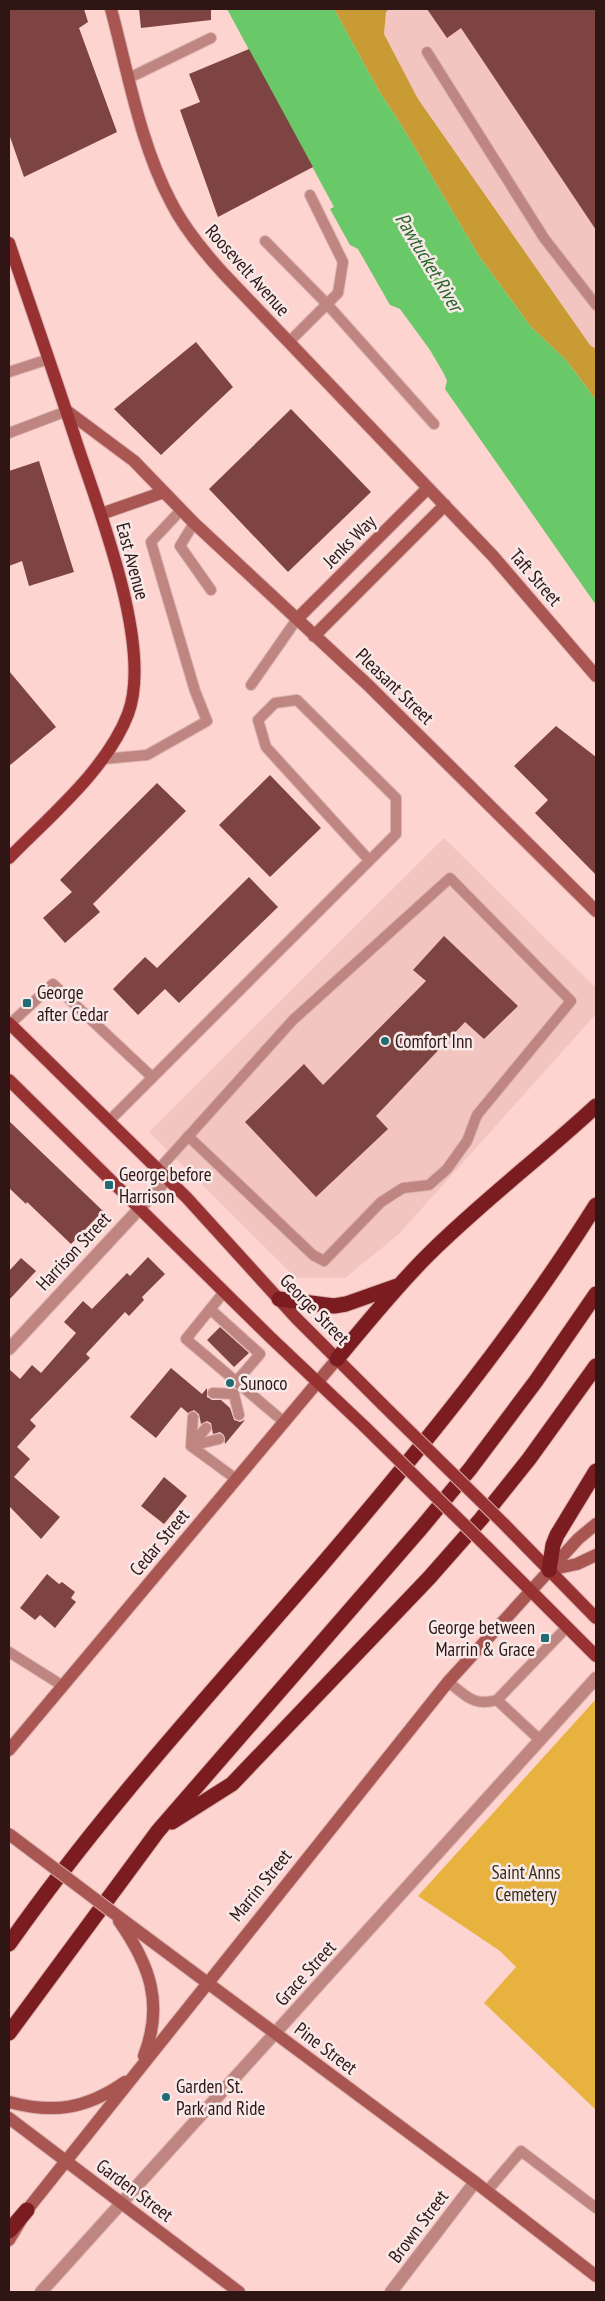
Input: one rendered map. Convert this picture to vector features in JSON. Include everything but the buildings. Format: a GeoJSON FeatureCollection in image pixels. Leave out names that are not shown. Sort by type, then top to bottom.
{"type":"FeatureCollection","features":[{"type":"Feature","properties":{"kind":"highway"},"geometry":{"type":"LineString","coordinates":[[337,1359],[398,1286],[463,1222],[596,1106]]}},
{"type":"Feature","properties":{"kind":"highway"},"geometry":{"type":"LineString","coordinates":[[9,1944],[66,1865],[123,1793],[348,1534],[460,1400],[523,1315],[596,1205]]}},
{"type":"Feature","properties":{"kind":"highway"},"geometry":{"type":"LineString","coordinates":[[279,1299],[334,1306],[346,1304],[398,1286]]}},
{"type":"Feature","properties":{"kind":"highway"},"geometry":{"type":"LineString","coordinates":[[9,2034],[158,1831],[422,1528],[470,1469],[596,1294]]}},
{"type":"Feature","properties":{"kind":"highway"},"geometry":{"type":"LineString","coordinates":[[158,1831],[232,1784],[429,1578],[518,1473],[596,1366]]}},
{"type":"Feature","properties":{"kind":"highway"},"geometry":{"type":"LineString","coordinates":[[549,1570],[553,1545],[557,1534],[596,1471]]}},
{"type":"Feature","properties":{"kind":"highway"},"geometry":{"type":"LineString","coordinates":[[9,2232],[27,2210]]}},
{"type":"Feature","properties":{"kind":"main road","name":"Roosevelt Avenue"},"geometry":{"type":"LineString","coordinates":[[111,9],[149,150],[159,178],[186,227],[222,273],[445,505]]}},
{"type":"Feature","properties":{"kind":"main road","name":"East Avenue"},"geometry":{"type":"LineString","coordinates":[[9,243],[115,558],[128,613],[135,678],[129,712],[122,729],[103,759],[9,858]]}},
{"type":"Feature","properties":{"kind":"main road","name":"Pleasant Street"},"geometry":{"type":"LineString","coordinates":[[67,411],[101,434],[134,461],[194,523],[368,685],[596,911]]}},
{"type":"Feature","properties":{"kind":"main road","name":"Jenks Way"},"geometry":{"type":"LineString","coordinates":[[297,620],[428,488]]}},
{"type":"Feature","properties":{"kind":"main road"},"geometry":{"type":"LineString","coordinates":[[101,514],[164,492]]}},
{"type":"Feature","properties":{"kind":"main road"},"geometry":{"type":"LineString","coordinates":[[314,636],[445,505]]}},
{"type":"Feature","properties":{"kind":"main road","name":"Taft Street"},"geometry":{"type":"LineString","coordinates":[[445,505],[493,556],[596,676]]}},
{"type":"Feature","properties":{"kind":"main road","name":"George Street"},"geometry":{"type":"LineString","coordinates":[[10,1023],[167,1179],[337,1359],[596,1618]]}},
{"type":"Feature","properties":{"kind":"main road"},"geometry":{"type":"LineString","coordinates":[[9,1080],[224,1292],[364,1426],[596,1656]]}},
{"type":"Feature","properties":{"kind":"main road","name":"Cedar Street"},"geometry":{"type":"LineString","coordinates":[[9,1750],[337,1359]]}},
{"type":"Feature","properties":{"kind":"main road"},"geometry":{"type":"LineString","coordinates":[[531,1590],[578,1539],[596,1524]]}},
{"type":"Feature","properties":{"kind":"main road"},"geometry":{"type":"LineString","coordinates":[[549,1570],[577,1564],[596,1555]]}},
{"type":"Feature","properties":{"kind":"main road","name":"Marrin Street"},"geometry":{"type":"LineString","coordinates":[[9,2240],[27,2210],[207,1982],[448,1682],[531,1590]]}},
{"type":"Feature","properties":{"kind":"main road","name":"Pine Street"},"geometry":{"type":"LineString","coordinates":[[9,1834],[488,2191],[596,2276]]}},
{"type":"Feature","properties":{"kind":"main road"},"geometry":{"type":"LineString","coordinates":[[9,2102],[52,2110],[66,2108],[96,2099],[136,2073],[149,2042],[154,2006],[149,1976],[134,1945],[111,1911]]}},
{"type":"Feature","properties":{"kind":"main road","name":"Garden Street"},"geometry":{"type":"LineString","coordinates":[[9,2118],[239,2292]]}},
{"type":"Feature","properties":{"kind":"street","name":"Harrison Street"},"geometry":{"type":"LineString","coordinates":[[9,1349],[167,1179]]}},
{"type":"Feature","properties":{"kind":"street","name":"Grace Street"},"geometry":{"type":"LineString","coordinates":[[41,2292],[596,1678]]}},
{"type":"Feature","properties":{"kind":"street","name":"Brown Street"},"geometry":{"type":"LineString","coordinates":[[391,2292],[475,2182]]}},
{"type":"Feature","properties":{"kind":"lane"},"geometry":{"type":"LineString","coordinates":[[130,78],[211,38]]}},
{"type":"Feature","properties":{"kind":"lane"},"geometry":{"type":"LineString","coordinates":[[427,52],[544,238],[596,304]]}},
{"type":"Feature","properties":{"kind":"lane"},"geometry":{"type":"LineString","coordinates":[[288,342],[338,293],[343,262],[310,195]]}},
{"type":"Feature","properties":{"kind":"lane"},"geometry":{"type":"LineString","coordinates":[[265,241],[327,304],[434,424]]}},
{"type":"Feature","properties":{"kind":"lane"},"geometry":{"type":"LineString","coordinates":[[9,372],[49,359]]}},
{"type":"Feature","properties":{"kind":"lane"},"geometry":{"type":"LineString","coordinates":[[9,433],[67,411]]}},
{"type":"Feature","properties":{"kind":"lane"},"geometry":{"type":"LineString","coordinates":[[103,759],[147,755],[207,721],[195,691],[151,542],[181,510]]}},
{"type":"Feature","properties":{"kind":"lane"},"geometry":{"type":"LineString","coordinates":[[194,523],[180,546],[211,590]]}},
{"type":"Feature","properties":{"kind":"lane"},"geometry":{"type":"LineString","coordinates":[[251,685],[297,620]]}},
{"type":"Feature","properties":{"kind":"lane"},"geometry":{"type":"LineString","coordinates":[[109,1121],[396,834],[396,798],[297,700],[275,703],[258,720],[266,748],[369,860]]}},
{"type":"Feature","properties":{"kind":"lane"},"geometry":{"type":"LineString","coordinates":[[158,1170],[188,1136],[293,1020],[450,878],[571,1001],[477,1115],[467,1141],[447,1169],[429,1185],[403,1188],[381,1202],[324,1261],[313,1255],[188,1136]]}},
{"type":"Feature","properties":{"kind":"lane"},"geometry":{"type":"LineString","coordinates":[[10,1023],[53,984],[152,1078]]}},
{"type":"Feature","properties":{"kind":"lane"},"geometry":{"type":"LineString","coordinates":[[224,1292],[186,1339],[284,1422]]}},
{"type":"Feature","properties":{"kind":"lane"},"geometry":{"type":"LineString","coordinates":[[210,1309],[260,1354],[226,1404]]}},
{"type":"Feature","properties":{"kind":"lane"},"geometry":{"type":"LineString","coordinates":[[213,1393],[234,1394]]}},
{"type":"Feature","properties":{"kind":"lane"},"geometry":{"type":"LineString","coordinates":[[234,1394],[239,1415]]}},
{"type":"Feature","properties":{"kind":"lane"},"geometry":{"type":"LineString","coordinates":[[191,1446],[193,1417]]}},
{"type":"Feature","properties":{"kind":"lane"},"geometry":{"type":"LineString","coordinates":[[191,1446],[206,1428]]}},
{"type":"Feature","properties":{"kind":"lane"},"geometry":{"type":"LineString","coordinates":[[191,1446],[219,1439]]}},
{"type":"Feature","properties":{"kind":"lane"},"geometry":{"type":"LineString","coordinates":[[191,1446],[236,1479]]}},
{"type":"Feature","properties":{"kind":"lane"},"geometry":{"type":"LineString","coordinates":[[448,1682],[476,1702],[484,1703],[497,1700],[567,1627]]}},
{"type":"Feature","properties":{"kind":"lane"},"geometry":{"type":"LineString","coordinates":[[9,1652],[63,1686]]}},
{"type":"Feature","properties":{"kind":"lane"},"geometry":{"type":"LineString","coordinates":[[497,1700],[540,1740]]}},
{"type":"Feature","properties":{"kind":"lane"},"geometry":{"type":"LineString","coordinates":[[488,2191],[521,2150],[596,2208]]}},
{"type":"Feature","properties":{"kind":"shaded area"},"geometry":{"type":"Polygon","coordinates":[[[334,9],[389,9],[386,12],[384,34],[418,99],[590,345],[596,349],[596,400],[566,360],[531,327],[479,256],[379,91],[334,9]]]}},
{"type":"Feature","properties":{"kind":"shaded area"},"geometry":{"type":"Polygon","coordinates":[[[389,9],[596,9],[596,349],[590,345],[418,99],[384,34],[386,12],[389,9]]]}},
{"type":"Feature","properties":{"kind":"shaded area"},"geometry":{"type":"Polygon","coordinates":[[[444,838],[596,988],[596,1014],[399,1234],[345,1278],[296,1278],[149,1132],[444,838]]]}},
{"type":"Feature","properties":{"kind":"green space","name":"Saint Anns Cemetery"},"geometry":{"type":"Polygon","coordinates":[[[596,1699],[596,2110],[484,2003],[516,1967],[500,1951],[418,1896],[596,1699]]]}},
{"type":"Feature","properties":{"kind":"water","name":"Pawtucket River"},"geometry":{"type":"Polygon","coordinates":[[[227,9],[334,9],[379,91],[479,256],[531,327],[566,360],[596,400],[596,605],[445,389],[447,381],[430,350],[400,309],[390,305],[358,249],[350,245],[330,209],[334,207],[227,9]]]}},
{"type":"Feature","properties":{"kind":"place","name":"George after Cedar"},"geometry":{"type":"Point","coordinates":[27,1003]}},
{"type":"Feature","properties":{"kind":"place","name":"Comfort Inn"},"geometry":{"type":"Point","coordinates":[385,1041]}},
{"type":"Feature","properties":{"kind":"place","name":"George before Harrison"},"geometry":{"type":"Point","coordinates":[109,1185]}},
{"type":"Feature","properties":{"kind":"place","name":"Sunoco"},"geometry":{"type":"Point","coordinates":[230,1383]}},
{"type":"Feature","properties":{"kind":"place","name":"George between Marrin & Grace"},"geometry":{"type":"Point","coordinates":[545,1638]}},
{"type":"Feature","properties":{"kind":"place","name":"Garden St. Park and Ride"},"geometry":{"type":"Point","coordinates":[166,2097]}}]}
